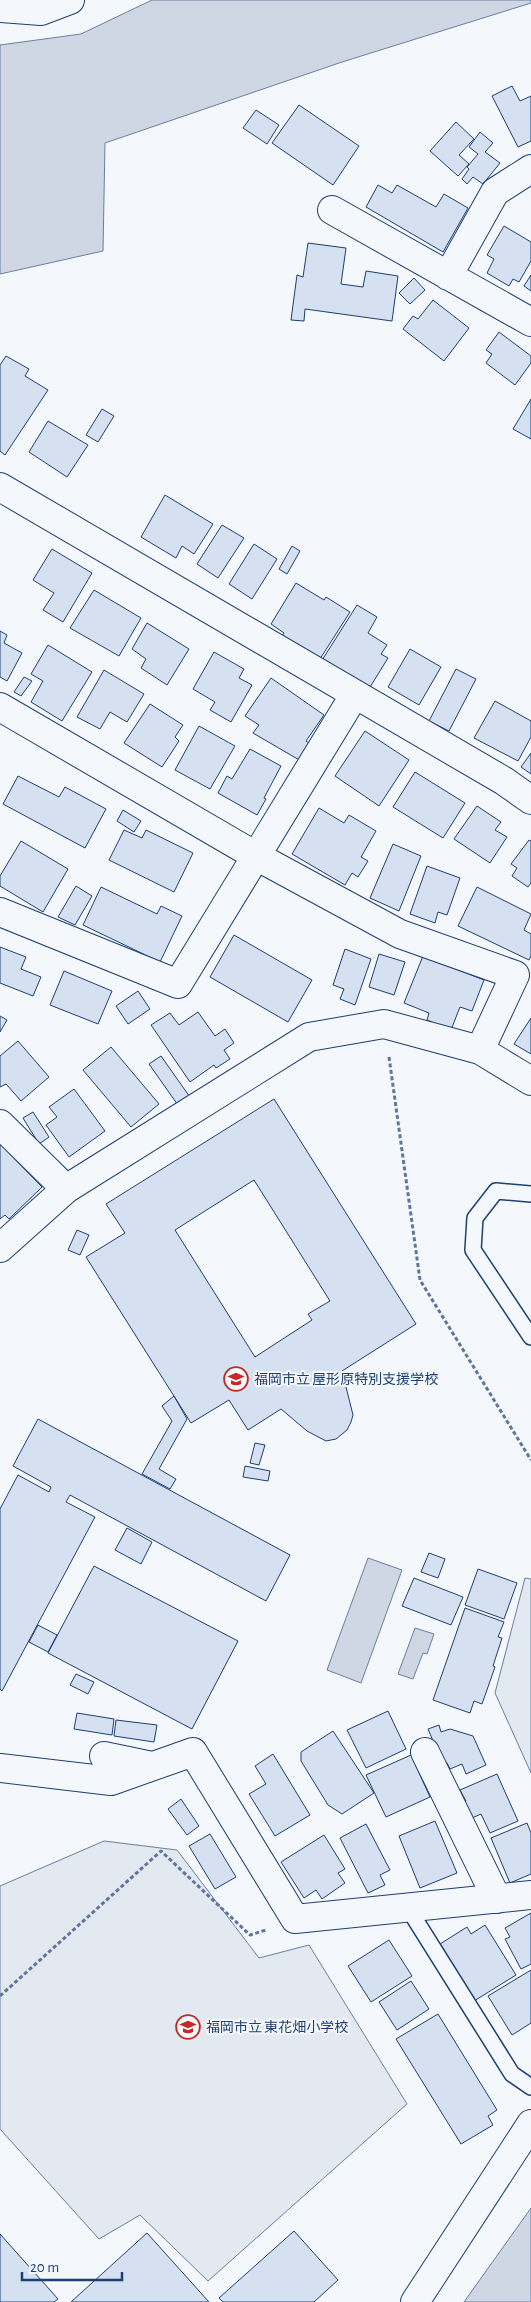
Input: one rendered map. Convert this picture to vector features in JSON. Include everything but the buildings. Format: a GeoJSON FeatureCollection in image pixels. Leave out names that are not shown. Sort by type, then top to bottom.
{"type":"FeatureCollection","features":[{"type":"Feature","properties":{"kind":"street"},"geometry":{"type":"LineString","coordinates":[[0,8],[41,10],[70,0]]}},
{"type":"Feature","properties":{"kind":"street"},"geometry":{"type":"LineString","coordinates":[[448,276],[495,192],[531,169]]}},
{"type":"Feature","properties":{"kind":"street"},"geometry":{"type":"LineString","coordinates":[[332,210],[531,322]]}},
{"type":"Feature","properties":{"kind":"street"},"geometry":{"type":"LineString","coordinates":[[0,487],[504,781],[531,800]]}},
{"type":"Feature","properties":{"kind":"street"},"geometry":{"type":"LineString","coordinates":[[0,912],[178,984],[355,694]]}},
{"type":"Feature","properties":{"kind":"street"},"geometry":{"type":"LineString","coordinates":[[0,707],[256,856],[400,934],[515,975],[480,1050]]}},
{"type":"Feature","properties":{"kind":"street"},"geometry":{"type":"LineString","coordinates":[[0,1248],[66,1189],[309,1037],[384,1024],[480,1050],[531,1081]]}},
{"type":"Feature","properties":{"kind":"street"},"geometry":{"type":"LineString","coordinates":[[0,1124],[66,1189]]}},
{"type":"Feature","properties":{"kind":"street"},"geometry":{"type":"LineString","coordinates":[[0,1768],[111,1781],[193,1752],[295,1919],[531,1895]]}},
{"type":"Feature","properties":{"kind":"street"},"geometry":{"type":"LineString","coordinates":[[426,1752],[497,1899]]}},
{"type":"Feature","properties":{"kind":"street"},"geometry":{"type":"LineString","coordinates":[[104,1756],[152,1766]]}},
{"type":"Feature","properties":{"kind":"street"},"geometry":{"type":"LineString","coordinates":[[415,2302],[531,2124]]}},
{"type":"Feature","properties":{"kind":"lane"},"geometry":{"type":"LineString","coordinates":[[531,1194],[496,1191],[475,1218],[473,1250],[531,1336]]}},
{"type":"Feature","properties":{"kind":"lane"},"geometry":{"type":"LineString","coordinates":[[408,1908],[512,2074],[531,2087]]}},
{"type":"Feature","properties":{"kind":"path"},"geometry":{"type":"LineString","coordinates":[[384,1024],[420,1280],[531,1460]]}},
{"type":"Feature","properties":{"kind":"path"},"geometry":{"type":"LineString","coordinates":[[0,1996],[161,1851],[250,1935],[295,1919]]}},
{"type":"Feature","properties":{"kind":"shaded area"},"geometry":{"type":"Polygon","coordinates":[[[152,0],[531,0],[531,3],[342,62],[105,143],[103,251],[0,274],[0,45],[81,34],[152,0]]]}},
{"type":"Feature","properties":{"kind":"shaded area"},"geometry":{"type":"Polygon","coordinates":[[[368,1558],[402,1570],[361,1683],[327,1670],[368,1558]]]}},
{"type":"Feature","properties":{"kind":"shaded area"},"geometry":{"type":"Polygon","coordinates":[[[525,1578],[531,1579],[531,1773],[495,1693],[525,1578]]]}},
{"type":"Feature","properties":{"kind":"shaded area"},"geometry":{"type":"Polygon","coordinates":[[[415,1628],[434,1634],[427,1654],[423,1653],[413,1679],[398,1674],[415,1628]]]}},
{"type":"Feature","properties":{"kind":"shaded area","name":"福岡市立 東花畑小学校"},"geometry":{"type":"Polygon","coordinates":[[[104,1841],[177,1850],[259,1958],[309,1945],[407,2104],[208,2281],[140,2215],[99,2239],[0,2129],[0,1886],[104,1841]]]}},
{"type":"Feature","properties":{"kind":"shaded area"},"geometry":{"type":"Polygon","coordinates":[[[531,2208],[531,2302],[464,2302],[531,2208]]]}},
{"type":"Feature","properties":{"kind":"place","name":"福岡市立 屋形原特別支援学校"},"geometry":{"type":"Point","coordinates":[236,1379]}},
{"type":"Feature","properties":{"kind":"place","name":"福岡市立 東花畑小学校"},"geometry":{"type":"Point","coordinates":[188,2027]}}]}
